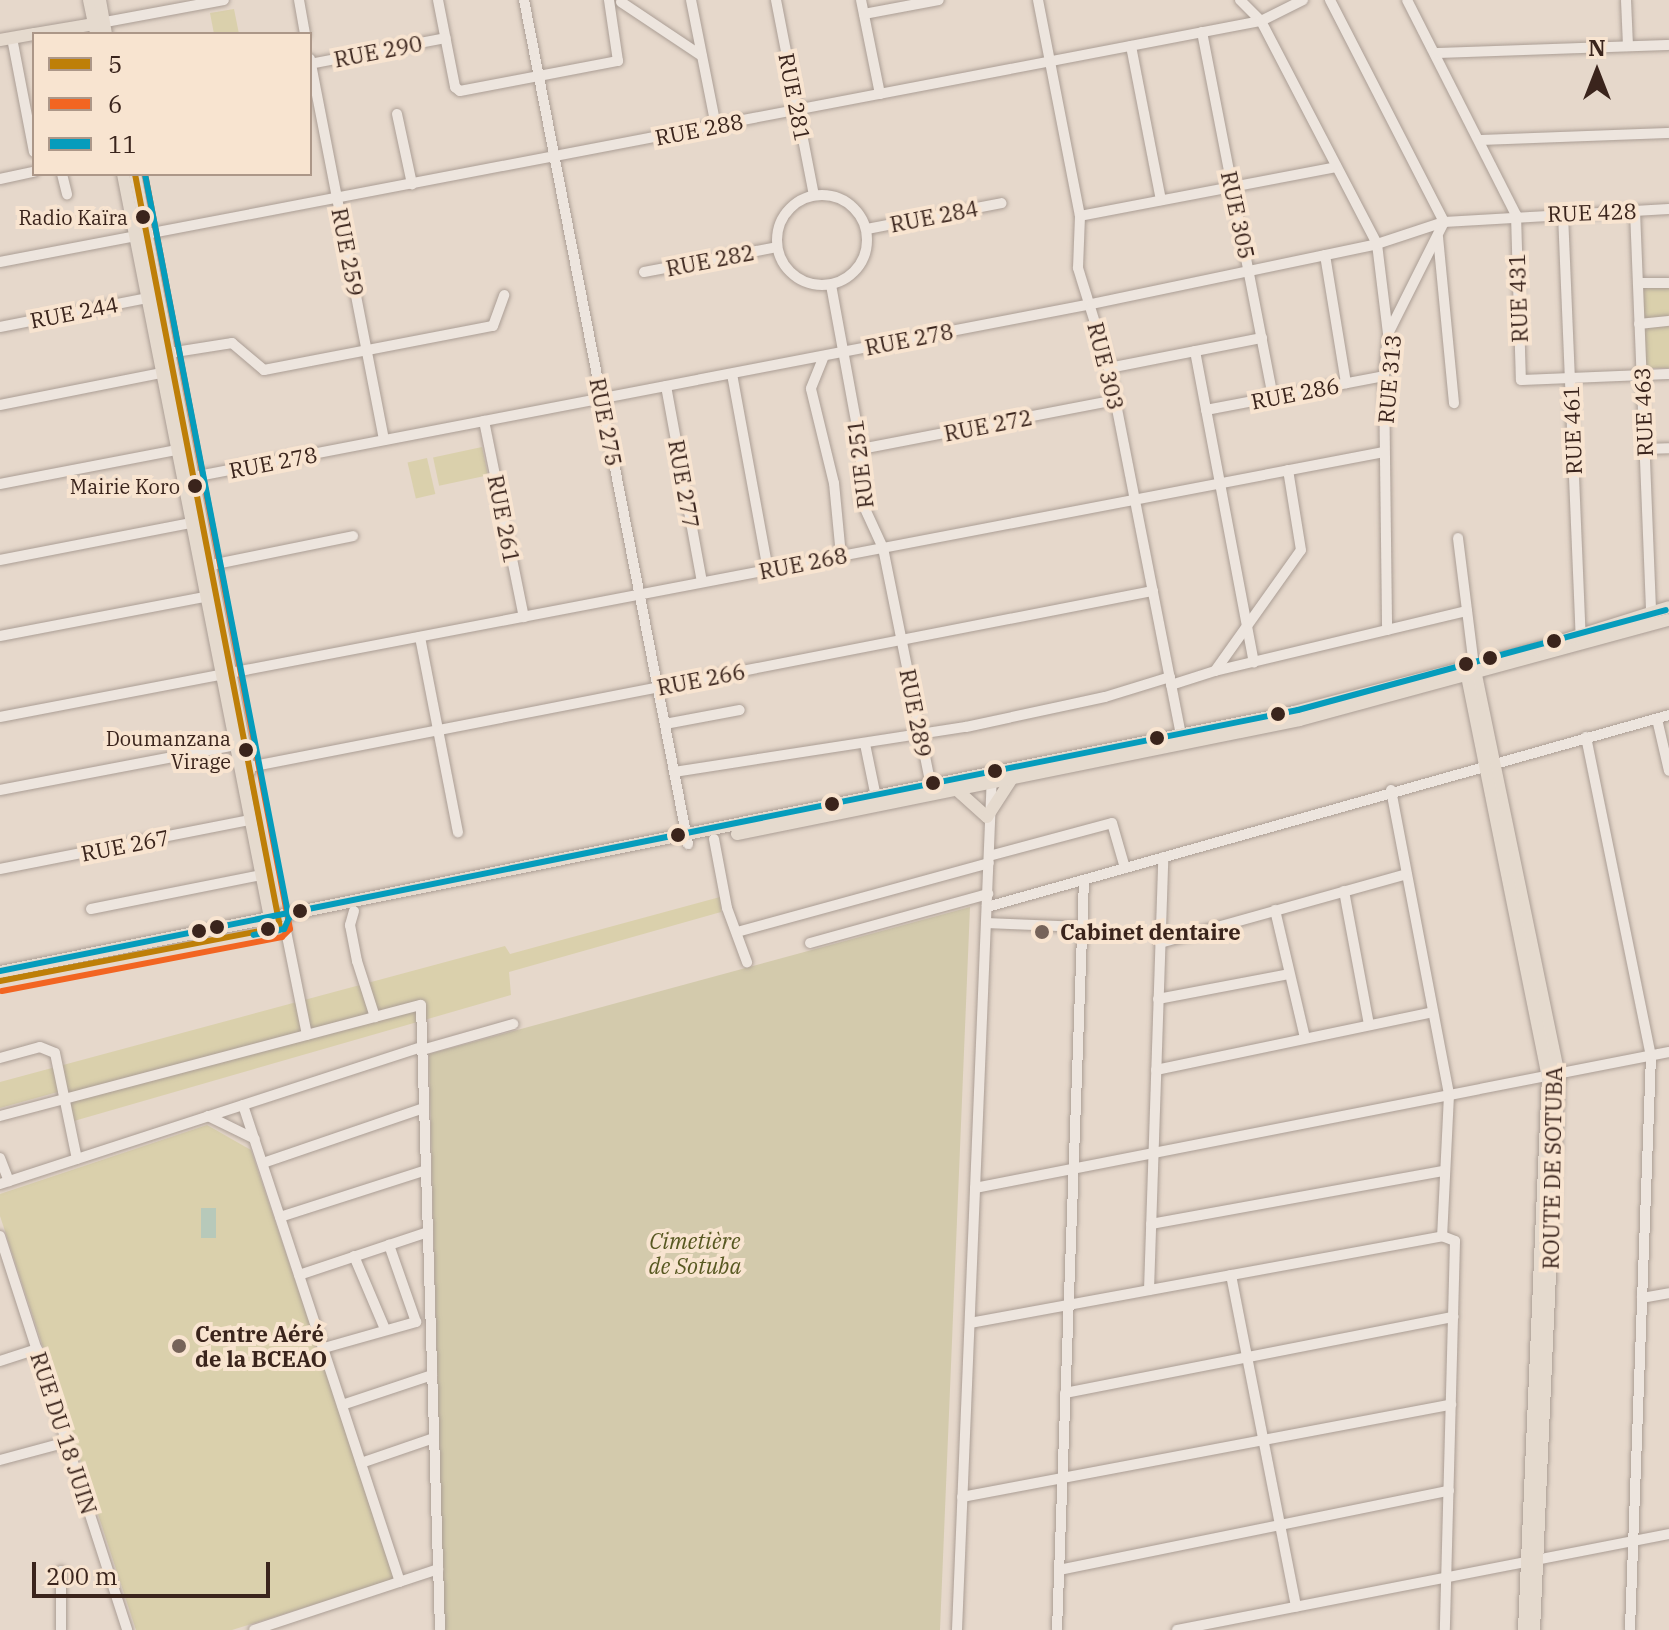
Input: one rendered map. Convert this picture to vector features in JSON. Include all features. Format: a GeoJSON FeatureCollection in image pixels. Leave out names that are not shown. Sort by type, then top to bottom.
{"type":"FeatureCollection","features":[{"type":"Feature","properties":{"kind":"main road"},"geometry":{"type":"LineString","coordinates":[[89,0],[100,29]]}},
{"type":"Feature","properties":{"kind":"main road"},"geometry":{"type":"LineString","coordinates":[[100,0],[100,29]]}},
{"type":"Feature","properties":{"kind":"main road"},"geometry":{"type":"LineString","coordinates":[[60,32],[100,29]]}},
{"type":"Feature","properties":{"kind":"main road"},"geometry":{"type":"LineString","coordinates":[[6,39],[32,34]]}},
{"type":"Feature","properties":{"kind":"main road"},"geometry":{"type":"LineString","coordinates":[[124,176],[169,353],[211,565],[212,595]]}},
{"type":"Feature","properties":{"kind":"main road"},"geometry":{"type":"LineString","coordinates":[[135,176],[148,298],[176,450],[191,523],[212,595],[249,767],[277,924]]}},
{"type":"Feature","properties":{"kind":"main road"},"geometry":{"type":"LineString","coordinates":[[1581,641],[1669,607]]}},
{"type":"Feature","properties":{"kind":"main road"},"geometry":{"type":"LineString","coordinates":[[0,981],[688,840],[714,839],[957,790],[992,778],[1012,779],[1300,720],[1581,641],[1669,620]]}},
{"type":"Feature","properties":{"kind":"main road"},"geometry":{"type":"LineString","coordinates":[[0,972],[354,911],[876,797],[992,778],[1471,672]]}},
{"type":"Feature","properties":{"kind":"main road","name":"ROUTE DE SOTUBA"},"geometry":{"type":"LineString","coordinates":[[1471,672],[1554,1075],[1532,1560],[1524,1630]]}},
{"type":"Feature","properties":{"kind":"main road"},"geometry":{"type":"LineString","coordinates":[[228,673],[236,745],[250,820],[261,875],[277,924]]}},
{"type":"Feature","properties":{"kind":"main road"},"geometry":{"type":"LineString","coordinates":[[957,790],[987,817],[998,792],[1012,779]]}},
{"type":"Feature","properties":{"kind":"main road","name":"ROUTE DE SOTUBA"},"geometry":{"type":"LineString","coordinates":[[1532,1560],[1534,1630]]}},
{"type":"Feature","properties":{"kind":"street"},"geometry":{"type":"LineString","coordinates":[[100,29],[224,0]]}},
{"type":"Feature","properties":{"kind":"street"},"geometry":{"type":"LineString","coordinates":[[299,0],[305,32]]}},
{"type":"Feature","properties":{"kind":"street"},"geometry":{"type":"LineString","coordinates":[[438,0],[456,89],[621,59],[609,2],[633,0]]}},
{"type":"Feature","properties":{"kind":"street","name":"RUE 275"},"geometry":{"type":"LineString","coordinates":[[524,0],[688,840]]}},
{"type":"Feature","properties":{"kind":"street"},"geometry":{"type":"LineString","coordinates":[[691,0],[716,126]]}},
{"type":"Feature","properties":{"kind":"street","name":"RUE 281"},"geometry":{"type":"LineString","coordinates":[[776,0],[814,195]]}},
{"type":"Feature","properties":{"kind":"street"},"geometry":{"type":"LineString","coordinates":[[861,0],[880,94]]}},
{"type":"Feature","properties":{"kind":"street"},"geometry":{"type":"LineString","coordinates":[[864,14],[939,0]]}},
{"type":"Feature","properties":{"kind":"street","name":"RUE 303"},"geometry":{"type":"LineString","coordinates":[[1038,0],[1080,216],[1078,268],[1109,368],[1181,734]]}},
{"type":"Feature","properties":{"kind":"street"},"geometry":{"type":"LineString","coordinates":[[1240,0],[1261,21],[1377,244],[1388,334]]}},
{"type":"Feature","properties":{"kind":"street","name":"RUE 288"},"geometry":{"type":"LineString","coordinates":[[0,262],[1261,21],[1303,0]]}},
{"type":"Feature","properties":{"kind":"street"},"geometry":{"type":"LineString","coordinates":[[1330,0],[1444,222]]}},
{"type":"Feature","properties":{"kind":"street"},"geometry":{"type":"LineString","coordinates":[[1407,0],[1516,215]]}},
{"type":"Feature","properties":{"kind":"street"},"geometry":{"type":"LineString","coordinates":[[1626,0],[1628,46]]}},
{"type":"Feature","properties":{"kind":"street"},"geometry":{"type":"LineString","coordinates":[[621,2],[702,56]]}},
{"type":"Feature","properties":{"kind":"street","name":"RUE 305"},"geometry":{"type":"LineString","coordinates":[[1202,32],[1273,397]]}},
{"type":"Feature","properties":{"kind":"street","name":"RUE 290"},"geometry":{"type":"LineString","coordinates":[[312,63],[446,38]]}},
{"type":"Feature","properties":{"kind":"street"},"geometry":{"type":"LineString","coordinates":[[6,39],[32,144]]}},
{"type":"Feature","properties":{"kind":"street"},"geometry":{"type":"LineString","coordinates":[[1436,53],[1669,45]]}},
{"type":"Feature","properties":{"kind":"street"},"geometry":{"type":"LineString","coordinates":[[1131,46],[1161,200]]}},
{"type":"Feature","properties":{"kind":"street","name":"RUE 259"},"geometry":{"type":"LineString","coordinates":[[312,73],[384,440]]}},
{"type":"Feature","properties":{"kind":"street"},"geometry":{"type":"LineString","coordinates":[[397,114],[412,184]]}},
{"type":"Feature","properties":{"kind":"street"},"geometry":{"type":"LineString","coordinates":[[1479,140],[1669,133]]}},
{"type":"Feature","properties":{"kind":"street"},"geometry":{"type":"LineString","coordinates":[[1080,216],[1336,167]]}},
{"type":"Feature","properties":{"kind":"street"},"geometry":{"type":"LineString","coordinates":[[0,179],[32,172]]}},
{"type":"Feature","properties":{"kind":"street"},"geometry":{"type":"LineString","coordinates":[[62,176],[67,194]]}},
{"type":"Feature","properties":{"kind":"street"},"geometry":{"type":"LineString","coordinates":[[814,195],[848,202],[867,229],[868,244],[856,271],[831,285],[802,281],[781,261],[777,247],[781,219],[790,207],[814,195]]}},
{"type":"Feature","properties":{"kind":"street","name":"RUE 284"},"geometry":{"type":"LineString","coordinates":[[867,229],[1002,203]]}},
{"type":"Feature","properties":{"kind":"street","name":"RUE 428"},"geometry":{"type":"LineString","coordinates":[[1444,222],[1516,215],[1669,209]]}},
{"type":"Feature","properties":{"kind":"street","name":"RUE 463"},"geometry":{"type":"LineString","coordinates":[[1635,211],[1651,614]]}},
{"type":"Feature","properties":{"kind":"street","name":"RUE 461"},"geometry":{"type":"LineString","coordinates":[[1563,214],[1581,641]]}},
{"type":"Feature","properties":{"kind":"street","name":"RUE 431"},"geometry":{"type":"LineString","coordinates":[[1516,215],[1521,380],[1570,378]]}},
{"type":"Feature","properties":{"kind":"street","name":"RUE 313"},"geometry":{"type":"LineString","coordinates":[[1387,630],[1384,376],[1388,334],[1444,222]]}},
{"type":"Feature","properties":{"kind":"street","name":"RUE 278"},"geometry":{"type":"LineString","coordinates":[[193,477],[1091,304],[1377,244],[1444,222]]}},
{"type":"Feature","properties":{"kind":"street"},"geometry":{"type":"LineString","coordinates":[[1437,235],[1454,403]]}},
{"type":"Feature","properties":{"kind":"street","name":"RUE 282"},"geometry":{"type":"LineString","coordinates":[[644,272],[777,247]]}},
{"type":"Feature","properties":{"kind":"street"},"geometry":{"type":"LineString","coordinates":[[1325,255],[1346,383]]}},
{"type":"Feature","properties":{"kind":"street"},"geometry":{"type":"LineString","coordinates":[[1638,283],[1669,283]]}},
{"type":"Feature","properties":{"kind":"street","name":"RUE 251"},"geometry":{"type":"LineString","coordinates":[[831,285],[861,449],[861,500],[883,548],[902,640]]}},
{"type":"Feature","properties":{"kind":"street"},"geometry":{"type":"LineString","coordinates":[[169,353],[232,343],[264,370],[493,326],[504,295]]}},
{"type":"Feature","properties":{"kind":"street","name":"RUE 244"},"geometry":{"type":"LineString","coordinates":[[0,327],[148,298]]}},
{"type":"Feature","properties":{"kind":"street"},"geometry":{"type":"LineString","coordinates":[[1639,324],[1669,321]]}},
{"type":"Feature","properties":{"kind":"street"},"geometry":{"type":"LineString","coordinates":[[1109,368],[1262,338]]}},
{"type":"Feature","properties":{"kind":"street"},"geometry":{"type":"LineString","coordinates":[[1195,351],[1254,662]]}},
{"type":"Feature","properties":{"kind":"street"},"geometry":{"type":"LineString","coordinates":[[824,356],[811,389],[834,483],[841,556]]}},
{"type":"Feature","properties":{"kind":"street"},"geometry":{"type":"LineString","coordinates":[[0,405],[162,373]]}},
{"type":"Feature","properties":{"kind":"street"},"geometry":{"type":"LineString","coordinates":[[732,374],[768,570]]}},
{"type":"Feature","properties":{"kind":"street"},"geometry":{"type":"LineString","coordinates":[[1570,378],[1669,374]]}},
{"type":"Feature","properties":{"kind":"street","name":"RUE 286"},"geometry":{"type":"LineString","coordinates":[[1206,410],[1384,376]]}},
{"type":"Feature","properties":{"kind":"street","name":"RUE 277"},"geometry":{"type":"LineString","coordinates":[[666,386],[702,582]]}},
{"type":"Feature","properties":{"kind":"street","name":"RUE 272"},"geometry":{"type":"LineString","coordinates":[[861,449],[1116,400]]}},
{"type":"Feature","properties":{"kind":"street","name":"RUE 261"},"geometry":{"type":"LineString","coordinates":[[484,421],[524,617]]}},
{"type":"Feature","properties":{"kind":"street"},"geometry":{"type":"LineString","coordinates":[[1645,449],[1669,448]]}},
{"type":"Feature","properties":{"kind":"street"},"geometry":{"type":"LineString","coordinates":[[0,484],[176,450]]}},
{"type":"Feature","properties":{"kind":"street","name":"RUE 268"},"geometry":{"type":"LineString","coordinates":[[0,717],[1384,452]]}},
{"type":"Feature","properties":{"kind":"street"},"geometry":{"type":"LineString","coordinates":[[1215,671],[1301,550],[1288,470]]}},
{"type":"Feature","properties":{"kind":"street"},"geometry":{"type":"LineString","coordinates":[[0,560],[191,523]]}},
{"type":"Feature","properties":{"kind":"street"},"geometry":{"type":"LineString","coordinates":[[211,565],[353,536]]}},
{"type":"Feature","properties":{"kind":"street"},"geometry":{"type":"LineString","coordinates":[[1458,538],[1471,672]]}},
{"type":"Feature","properties":{"kind":"street","name":"RUE 266"},"geometry":{"type":"LineString","coordinates":[[249,767],[1153,591]]}},
{"type":"Feature","properties":{"kind":"street"},"geometry":{"type":"LineString","coordinates":[[0,636],[212,595]]}},
{"type":"Feature","properties":{"kind":"street"},"geometry":{"type":"LineString","coordinates":[[674,772],[921,735],[1105,697],[1467,611]]}},
{"type":"Feature","properties":{"kind":"street"},"geometry":{"type":"LineString","coordinates":[[420,637],[458,832]]}},
{"type":"Feature","properties":{"kind":"street","name":"RUE 289"},"geometry":{"type":"LineString","coordinates":[[902,640],[931,786]]}},
{"type":"Feature","properties":{"kind":"street"},"geometry":{"type":"LineString","coordinates":[[665,724],[740,710]]}},
{"type":"Feature","properties":{"kind":"street"},"geometry":{"type":"LineString","coordinates":[[987,907],[1391,790],[1669,715]]}},
{"type":"Feature","properties":{"kind":"street"},"geometry":{"type":"LineString","coordinates":[[1657,719],[1669,771]]}},
{"type":"Feature","properties":{"kind":"street"},"geometry":{"type":"LineString","coordinates":[[1586,737],[1651,1056],[1630,1630]]}},
{"type":"Feature","properties":{"kind":"street"},"geometry":{"type":"LineString","coordinates":[[865,744],[876,797]]}},
{"type":"Feature","properties":{"kind":"street"},"geometry":{"type":"LineString","coordinates":[[0,790],[236,745]]}},
{"type":"Feature","properties":{"kind":"street"},"geometry":{"type":"LineString","coordinates":[[957,1630],[988,894],[987,817],[992,778]]}},
{"type":"Feature","properties":{"kind":"street"},"geometry":{"type":"LineString","coordinates":[[1391,790],[1449,1095],[1442,1236]]}},
{"type":"Feature","properties":{"kind":"street","name":"RUE 267"},"geometry":{"type":"LineString","coordinates":[[0,869],[250,820]]}},
{"type":"Feature","properties":{"kind":"street"},"geometry":{"type":"LineString","coordinates":[[737,932],[1112,823],[1125,868]]}},
{"type":"Feature","properties":{"kind":"street"},"geometry":{"type":"LineString","coordinates":[[714,839],[727,908],[747,962]]}},
{"type":"Feature","properties":{"kind":"street"},"geometry":{"type":"LineString","coordinates":[[1149,1290],[1163,857]]}},
{"type":"Feature","properties":{"kind":"street"},"geometry":{"type":"LineString","coordinates":[[1160,943],[1407,874]]}},
{"type":"Feature","properties":{"kind":"street"},"geometry":{"type":"LineString","coordinates":[[91,909],[261,875]]}},
{"type":"Feature","properties":{"kind":"street"},"geometry":{"type":"LineString","coordinates":[[1057,1630],[1084,880]]}},
{"type":"Feature","properties":{"kind":"street"},"geometry":{"type":"LineString","coordinates":[[1344,891],[1369,1025]]}},
{"type":"Feature","properties":{"kind":"street"},"geometry":{"type":"LineString","coordinates":[[810,943],[988,894]]}},
{"type":"Feature","properties":{"kind":"street"},"geometry":{"type":"LineString","coordinates":[[1275,910],[1305,1038]]}},
{"type":"Feature","properties":{"kind":"street"},"geometry":{"type":"LineString","coordinates":[[354,911],[350,925],[357,961],[375,1017]]}},
{"type":"Feature","properties":{"kind":"street"},"geometry":{"type":"LineString","coordinates":[[986,923],[1082,927]]}},
{"type":"Feature","properties":{"kind":"street"},"geometry":{"type":"LineString","coordinates":[[277,924],[307,1035]]}},
{"type":"Feature","properties":{"kind":"street"},"geometry":{"type":"LineString","coordinates":[[1158,999],[1289,974]]}},
{"type":"Feature","properties":{"kind":"street"},"geometry":{"type":"LineString","coordinates":[[0,1116],[421,1005],[440,1630]]}},
{"type":"Feature","properties":{"kind":"street"},"geometry":{"type":"LineString","coordinates":[[1156,1070],[1433,1012]]}},
{"type":"Feature","properties":{"kind":"street"},"geometry":{"type":"LineString","coordinates":[[0,1158],[5,1182],[422,1048],[513,1024]]}},
{"type":"Feature","properties":{"kind":"street"},"geometry":{"type":"LineString","coordinates":[[0,1058],[50,1048],[77,1159]]}},
{"type":"Feature","properties":{"kind":"street"},"geometry":{"type":"LineString","coordinates":[[975,1188],[1669,1052]]}},
{"type":"Feature","properties":{"kind":"street"},"geometry":{"type":"LineString","coordinates":[[243,1105],[400,1582]]}},
{"type":"Feature","properties":{"kind":"street"},"geometry":{"type":"LineString","coordinates":[[263,1163],[424,1108]]}},
{"type":"Feature","properties":{"kind":"street"},"geometry":{"type":"LineString","coordinates":[[208,1116],[255,1139]]}},
{"type":"Feature","properties":{"kind":"street"},"geometry":{"type":"LineString","coordinates":[[280,1217],[426,1170]]}},
{"type":"Feature","properties":{"kind":"street"},"geometry":{"type":"LineString","coordinates":[[1151,1224],[1444,1171]]}},
{"type":"Feature","properties":{"kind":"street"},"geometry":{"type":"LineString","coordinates":[[299,1275],[428,1232]]}},
{"type":"Feature","properties":{"kind":"street"},"geometry":{"type":"LineString","coordinates":[[970,1323],[1442,1236],[1455,1241],[1445,1630]]}},
{"type":"Feature","properties":{"kind":"street","name":"RUE DU 18 JUIN"},"geometry":{"type":"LineString","coordinates":[[1,1240],[5,1271],[37,1349],[127,1630]]}},
{"type":"Feature","properties":{"kind":"street"},"geometry":{"type":"LineString","coordinates":[[324,1348],[416,1322],[389,1245]]}},
{"type":"Feature","properties":{"kind":"street"},"geometry":{"type":"LineString","coordinates":[[354,1256],[385,1329]]}},
{"type":"Feature","properties":{"kind":"street"},"geometry":{"type":"LineString","coordinates":[[1231,1275],[1296,1607]]}},
{"type":"Feature","properties":{"kind":"street"},"geometry":{"type":"LineString","coordinates":[[1642,1298],[1669,1293]]}},
{"type":"Feature","properties":{"kind":"street"},"geometry":{"type":"LineString","coordinates":[[1065,1393],[1454,1317]]}},
{"type":"Feature","properties":{"kind":"street"},"geometry":{"type":"LineString","coordinates":[[0,1361],[37,1349]]}},
{"type":"Feature","properties":{"kind":"street"},"geometry":{"type":"LineString","coordinates":[[342,1405],[432,1375]]}},
{"type":"Feature","properties":{"kind":"street"},"geometry":{"type":"LineString","coordinates":[[962,1497],[1451,1405]]}},
{"type":"Feature","properties":{"kind":"street"},"geometry":{"type":"LineString","coordinates":[[361,1463],[434,1438]]}},
{"type":"Feature","properties":{"kind":"street"},"geometry":{"type":"LineString","coordinates":[[0,1460],[67,1442]]}},
{"type":"Feature","properties":{"kind":"street"},"geometry":{"type":"LineString","coordinates":[[1059,1570],[1449,1491]]}},
{"type":"Feature","properties":{"kind":"street"},"geometry":{"type":"LineString","coordinates":[[1177,1630],[1224,1626],[1296,1607],[1669,1534]]}},
{"type":"Feature","properties":{"kind":"street"},"geometry":{"type":"LineString","coordinates":[[254,1630],[438,1569]]}},
{"type":"Feature","properties":{"kind":"street"},"geometry":{"type":"LineString","coordinates":[[61,1571],[61,1630]]}},
{"type":"Feature","properties":{"kind":"shaded area"},"geometry":{"type":"Polygon","coordinates":[[[234,9],[239,32],[214,32],[210,13],[234,9]]]}},
{"type":"Feature","properties":{"kind":"shaded area"},"geometry":{"type":"Polygon","coordinates":[[[1640,288],[1669,288],[1669,368],[1640,368],[1640,288]]]}},
{"type":"Feature","properties":{"kind":"shaded area"},"geometry":{"type":"Polygon","coordinates":[[[482,447],[488,475],[439,486],[433,457],[482,447]]]}},
{"type":"Feature","properties":{"kind":"shaded area"},"geometry":{"type":"Polygon","coordinates":[[[427,458],[435,494],[416,499],[408,462],[427,458]]]}},
{"type":"Feature","properties":{"kind":"shaded area"},"geometry":{"type":"Polygon","coordinates":[[[720,897],[721,912],[509,972],[511,995],[74,1121],[65,1090],[0,1108],[0,1082],[505,946],[510,954],[720,897]]]}},
{"type":"Feature","properties":{"kind":"shaded area","name":"Centre Aéré de la BCEAO"},"geometry":{"type":"Polygon","coordinates":[[[207,1125],[251,1150],[396,1579],[232,1630],[136,1630],[0,1216],[0,1194],[207,1125]]]}},
{"type":"Feature","properties":{"kind":"shaded area"},"geometry":{"type":"Polygon","coordinates":[[[201,1208],[216,1208],[216,1238],[201,1238],[201,1208]]]}},
{"type":"Feature","properties":{"kind":"green space","name":"Cimetière de Sotuba"},"geometry":{"type":"Polygon","coordinates":[[[970,907],[940,1630],[444,1630],[429,1054],[970,907]]]}},
{"type":"Feature","properties":{"kind":"transit line","name":"5"},"geometry":{"type":"LineString","coordinates":[[0,981],[280,927],[135,176]]}},
{"type":"Feature","properties":{"kind":"transit line","name":"6"},"geometry":{"type":"LineString","coordinates":[[2,991],[282,937],[290,929],[145,176]]}},
{"type":"Feature","properties":{"kind":"transit line","name":"11"},"geometry":{"type":"LineString","coordinates":[[145,176],[289,918],[284,929],[254,935]]}},
{"type":"Feature","properties":{"kind":"transit line","name":"11"},"geometry":{"type":"LineString","coordinates":[[0,971],[1298,710],[1666,610]]}},
{"type":"Feature","properties":{"kind":"place","name":"Radio Kaïra"},"geometry":{"type":"Point","coordinates":[143,217]}},
{"type":"Feature","properties":{"kind":"place","name":"Mairie Koro"},"geometry":{"type":"Point","coordinates":[195,486]}},
{"type":"Feature","properties":{"kind":"place","name":"Doumanzana Virage"},"geometry":{"type":"Point","coordinates":[246,750]}},
{"type":"Feature","properties":{"kind":"place","name":"Cabinet dentaire"},"geometry":{"type":"Point","coordinates":[1042,932]}},
{"type":"Feature","properties":{"kind":"place","name":"Centre Aéré de la BCEAO"},"geometry":{"type":"Point","coordinates":[179,1346]}}]}
